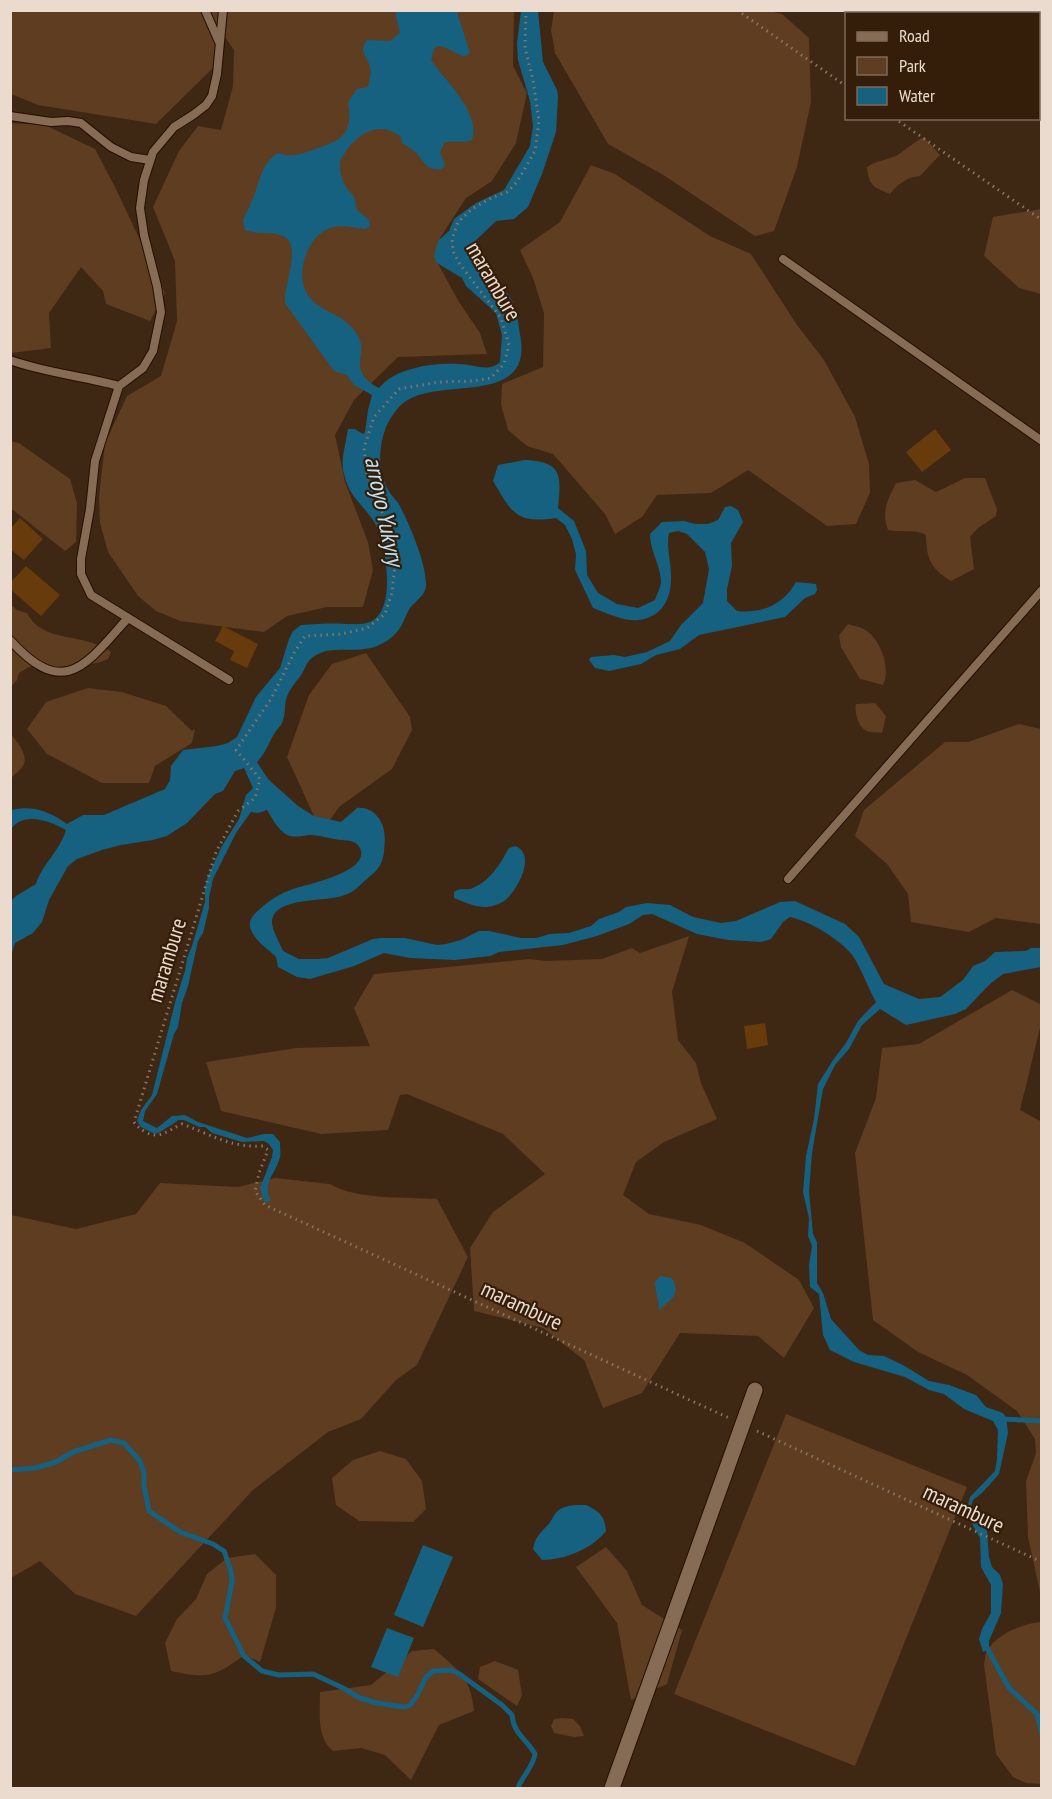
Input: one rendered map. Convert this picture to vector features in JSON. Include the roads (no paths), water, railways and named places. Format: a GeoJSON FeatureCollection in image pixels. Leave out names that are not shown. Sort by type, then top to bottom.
{"type":"FeatureCollection","features":[{"type":"Feature","properties":{"kind":"street"},"geometry":{"type":"LineString","coordinates":[[612,1788],[755,1390]]}},
{"type":"Feature","properties":{"kind":"lane"},"geometry":{"type":"LineString","coordinates":[[205,10],[220,43]]}},
{"type":"Feature","properties":{"kind":"lane"},"geometry":{"type":"LineString","coordinates":[[223,10],[217,74],[212,96],[200,110],[174,127],[153,152],[144,180],[141,208],[144,235],[161,312],[153,351],[143,368],[119,386],[94,461],[81,574],[91,595],[229,680]]}},
{"type":"Feature","properties":{"kind":"lane"},"geometry":{"type":"LineString","coordinates":[[10,116],[51,122],[81,123],[111,147],[131,157],[150,160]]}},
{"type":"Feature","properties":{"kind":"lane"},"geometry":{"type":"LineString","coordinates":[[783,259],[1041,441]]}},
{"type":"Feature","properties":{"kind":"lane"},"geometry":{"type":"LineString","coordinates":[[10,360],[54,374],[119,386]]}},
{"type":"Feature","properties":{"kind":"lane"},"geometry":{"type":"LineString","coordinates":[[788,879],[1041,590]]}},
{"type":"Feature","properties":{"kind":"lane"},"geometry":{"type":"LineString","coordinates":[[10,640],[27,659],[48,669],[65,672],[76,670],[90,661],[127,619]]}},
{"type":"Feature","properties":{"kind":"water","name":"arroyo Yukyry"},"geometry":{"type":"Polygon","coordinates":[[[395,11],[457,12],[470,53],[464,57],[438,46],[434,49],[431,60],[467,108],[473,129],[472,140],[445,142],[440,152],[445,165],[442,169],[428,167],[414,151],[402,143],[401,137],[392,131],[383,129],[374,130],[358,138],[340,161],[343,181],[354,196],[357,210],[369,220],[370,226],[366,229],[334,227],[322,232],[314,240],[305,258],[303,280],[305,290],[315,303],[339,317],[357,334],[361,342],[360,368],[369,381],[379,388],[395,375],[416,368],[449,364],[491,367],[500,362],[502,335],[496,313],[466,286],[462,278],[437,263],[434,257],[438,241],[449,231],[454,219],[476,203],[504,190],[530,146],[533,126],[530,101],[518,60],[517,43],[521,11],[538,11],[543,62],[558,96],[556,132],[528,207],[514,219],[496,221],[472,244],[470,250],[509,295],[515,307],[520,334],[521,358],[513,373],[498,382],[417,395],[397,409],[383,437],[380,461],[383,477],[390,493],[400,506],[416,543],[425,574],[425,591],[410,608],[397,632],[386,641],[375,647],[364,649],[322,652],[311,659],[292,686],[286,700],[282,723],[257,762],[268,779],[298,806],[314,816],[341,822],[357,808],[373,812],[380,820],[384,832],[382,860],[374,872],[347,894],[282,907],[275,913],[272,920],[274,932],[283,951],[299,959],[318,959],[328,958],[373,939],[381,938],[405,938],[437,945],[461,940],[479,931],[521,938],[569,933],[591,926],[599,919],[626,907],[647,903],[670,905],[693,917],[721,923],[736,921],[780,902],[795,901],[845,924],[859,937],[884,984],[919,999],[940,997],[963,980],[973,966],[985,961],[995,952],[1041,948],[1041,967],[1003,974],[966,1009],[955,1014],[906,1025],[880,1009],[862,1025],[849,1049],[835,1065],[823,1089],[812,1153],[809,1191],[813,1234],[817,1242],[817,1283],[823,1293],[831,1319],[859,1350],[868,1355],[884,1356],[929,1381],[949,1385],[976,1395],[986,1407],[1003,1413],[1006,1417],[1008,1433],[999,1474],[973,1500],[971,1507],[987,1531],[992,1567],[1000,1575],[1003,1584],[1001,1613],[989,1641],[989,1649],[983,1652],[979,1639],[991,1613],[991,1585],[981,1567],[980,1538],[966,1513],[970,1497],[995,1471],[998,1430],[993,1421],[964,1409],[944,1394],[929,1390],[905,1377],[854,1362],[830,1350],[823,1335],[819,1294],[810,1287],[809,1265],[812,1246],[808,1236],[809,1218],[803,1192],[806,1156],[814,1119],[818,1084],[858,1021],[876,1002],[853,956],[833,938],[816,927],[790,917],[783,922],[771,939],[761,942],[728,940],[697,934],[652,914],[643,915],[629,924],[597,936],[563,945],[499,952],[490,956],[455,960],[410,958],[384,953],[354,966],[310,979],[297,977],[278,967],[276,957],[262,945],[251,930],[252,918],[276,897],[347,870],[356,864],[361,856],[360,848],[354,842],[349,841],[313,835],[290,836],[278,827],[267,810],[258,813],[251,812],[236,833],[213,879],[209,908],[203,933],[198,941],[178,1027],[157,1094],[145,1111],[143,1121],[157,1128],[172,1116],[185,1115],[198,1122],[247,1138],[273,1134],[280,1142],[280,1155],[268,1184],[268,1195],[271,1201],[264,1202],[260,1188],[272,1157],[273,1150],[269,1144],[264,1141],[242,1142],[212,1133],[205,1127],[199,1127],[184,1120],[179,1120],[155,1134],[141,1127],[137,1121],[141,1110],[152,1095],[187,958],[205,902],[208,876],[222,846],[239,819],[246,795],[253,788],[244,768],[235,771],[223,791],[215,794],[187,823],[167,836],[102,850],[77,859],[68,866],[49,900],[42,922],[33,933],[15,943],[11,955],[11,901],[36,884],[66,830],[37,819],[23,820],[11,829],[11,810],[26,808],[40,810],[67,824],[83,815],[104,815],[165,789],[170,780],[171,766],[183,750],[217,746],[237,737],[256,697],[280,668],[293,631],[301,625],[367,623],[379,615],[384,604],[387,574],[382,543],[373,520],[349,488],[343,469],[348,429],[355,429],[363,434],[365,432],[372,395],[354,385],[347,375],[334,371],[285,303],[292,257],[289,241],[279,235],[245,230],[243,220],[264,167],[272,157],[278,153],[292,155],[305,152],[333,142],[344,134],[349,122],[348,102],[357,89],[368,87],[371,74],[363,51],[364,44],[367,40],[390,41],[400,33],[395,11]]]}},
{"type":"Feature","properties":{"kind":"water"},"geometry":{"type":"Polygon","coordinates":[[[525,460],[547,464],[557,472],[559,479],[558,508],[574,521],[586,551],[587,575],[598,593],[617,604],[638,608],[655,600],[661,581],[650,534],[662,522],[684,521],[708,524],[718,520],[725,507],[731,506],[738,510],[743,522],[731,543],[732,566],[727,589],[727,601],[737,611],[755,611],[771,606],[779,602],[796,582],[816,584],[817,590],[785,617],[699,635],[680,649],[656,655],[641,664],[609,671],[595,668],[589,660],[591,657],[614,655],[625,657],[647,652],[670,641],[681,625],[703,603],[709,569],[705,552],[687,534],[678,531],[669,533],[670,591],[664,605],[654,615],[639,620],[628,620],[593,608],[575,570],[576,554],[565,525],[556,518],[532,519],[517,514],[505,501],[493,481],[498,465],[525,460]]]}},
{"type":"Feature","properties":{"kind":"water"},"geometry":{"type":"Polygon","coordinates":[[[515,846],[522,850],[525,865],[519,882],[509,897],[488,907],[469,904],[454,898],[454,892],[473,888],[485,881],[509,848],[515,846]]]}},
{"type":"Feature","properties":{"kind":"water"},"geometry":{"type":"Polygon","coordinates":[[[660,1276],[672,1278],[676,1289],[674,1296],[659,1310],[655,1282],[660,1276]]]}},
{"type":"Feature","properties":{"kind":"water"},"geometry":{"type":"Polygon","coordinates":[[[586,1505],[600,1515],[606,1531],[593,1543],[577,1552],[559,1558],[542,1560],[533,1549],[534,1545],[555,1514],[565,1507],[586,1505]]]}},
{"type":"Feature","properties":{"kind":"water"},"geometry":{"type":"Polygon","coordinates":[[[423,1545],[453,1557],[423,1627],[394,1615],[423,1545]]]}},
{"type":"Feature","properties":{"kind":"water"},"geometry":{"type":"Polygon","coordinates":[[[387,1628],[414,1638],[398,1677],[371,1667],[387,1628]]]}},
{"type":"Feature","properties":{"kind":"waterway"},"geometry":{"type":"LineString","coordinates":[[1001,1419],[1042,1421]]}},
{"type":"Feature","properties":{"kind":"waterway"},"geometry":{"type":"LineString","coordinates":[[10,1470],[35,1468],[56,1462],[73,1452],[111,1440],[124,1443],[140,1461],[144,1473],[149,1511],[180,1532],[213,1544],[224,1551],[232,1582],[225,1618],[244,1656],[262,1671],[279,1675],[313,1674],[360,1698],[404,1707],[410,1705],[426,1677],[433,1671],[450,1670],[458,1673],[512,1715],[515,1727],[535,1754],[518,1788]]}},
{"type":"Feature","properties":{"kind":"waterway"},"geometry":{"type":"LineString","coordinates":[[986,1646],[1009,1688],[1037,1714],[1042,1735]]}}]}
